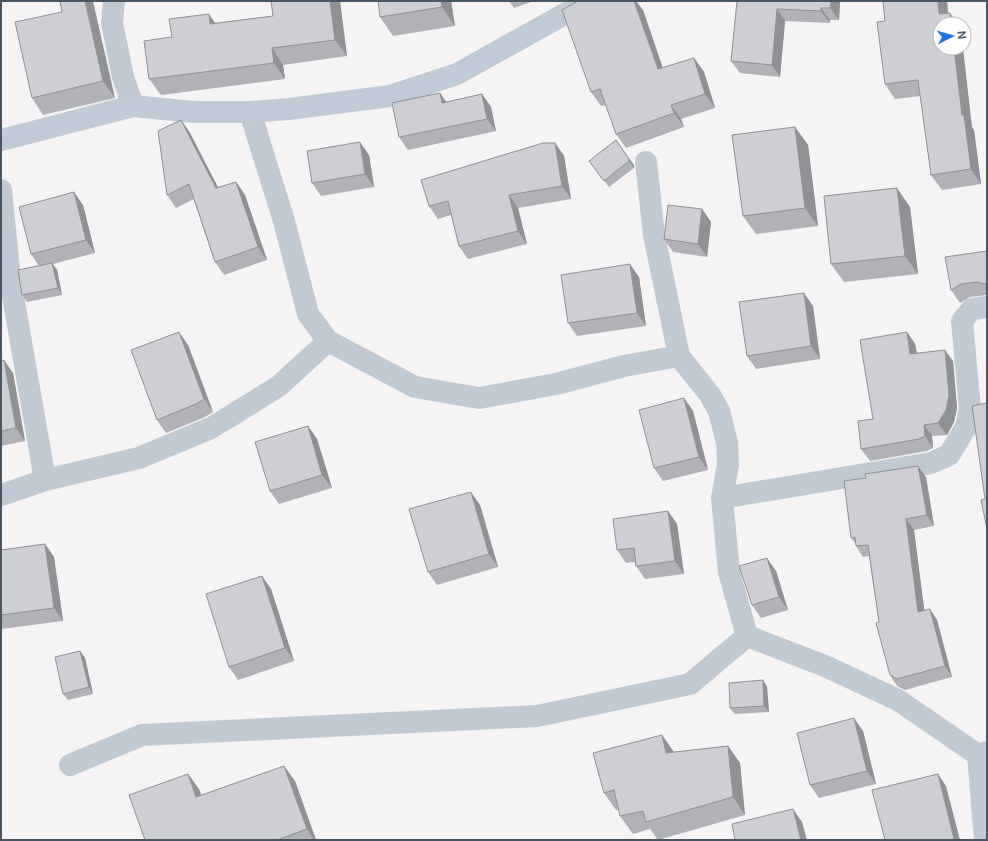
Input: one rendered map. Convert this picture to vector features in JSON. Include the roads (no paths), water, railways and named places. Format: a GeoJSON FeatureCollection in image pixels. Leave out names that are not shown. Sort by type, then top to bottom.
{"type":"FeatureCollection","features":[{"type":"Feature","properties":{"kind":"street"},"geometry":{"type":"LineString","coordinates":[[114,1],[112,23],[123,77],[133,106]]}},
{"type":"Feature","properties":{"kind":"street"},"geometry":{"type":"LineString","coordinates":[[1,141],[133,106],[193,112],[250,112],[289,109],[390,96],[457,74],[588,1]]}},
{"type":"Feature","properties":{"kind":"street"},"geometry":{"type":"LineString","coordinates":[[250,112],[284,221],[308,314],[328,341],[415,387],[479,398],[556,384],[624,366],[679,356]]}},
{"type":"Feature","properties":{"kind":"street"},"geometry":{"type":"LineString","coordinates":[[646,162],[654,235],[679,356],[710,395],[719,411],[727,443],[728,465],[722,498],[729,572],[746,636]]}},
{"type":"Feature","properties":{"kind":"street"},"geometry":{"type":"LineString","coordinates":[[1,190],[10,279],[45,480]]}},
{"type":"Feature","properties":{"kind":"street"},"geometry":{"type":"LineString","coordinates":[[722,498],[931,463],[949,455],[966,427],[970,409],[962,321],[972,309],[987,307]]}},
{"type":"Feature","properties":{"kind":"street"},"geometry":{"type":"LineString","coordinates":[[1,495],[45,480],[139,458],[211,428],[279,386],[328,341]]}},
{"type":"Feature","properties":{"kind":"street"},"geometry":{"type":"LineString","coordinates":[[746,636],[825,666],[898,700],[982,754],[984,840]]}},
{"type":"Feature","properties":{"kind":"street"},"geometry":{"type":"LineString","coordinates":[[70,765],[142,735],[538,716],[690,684],[746,636]]}}]}
